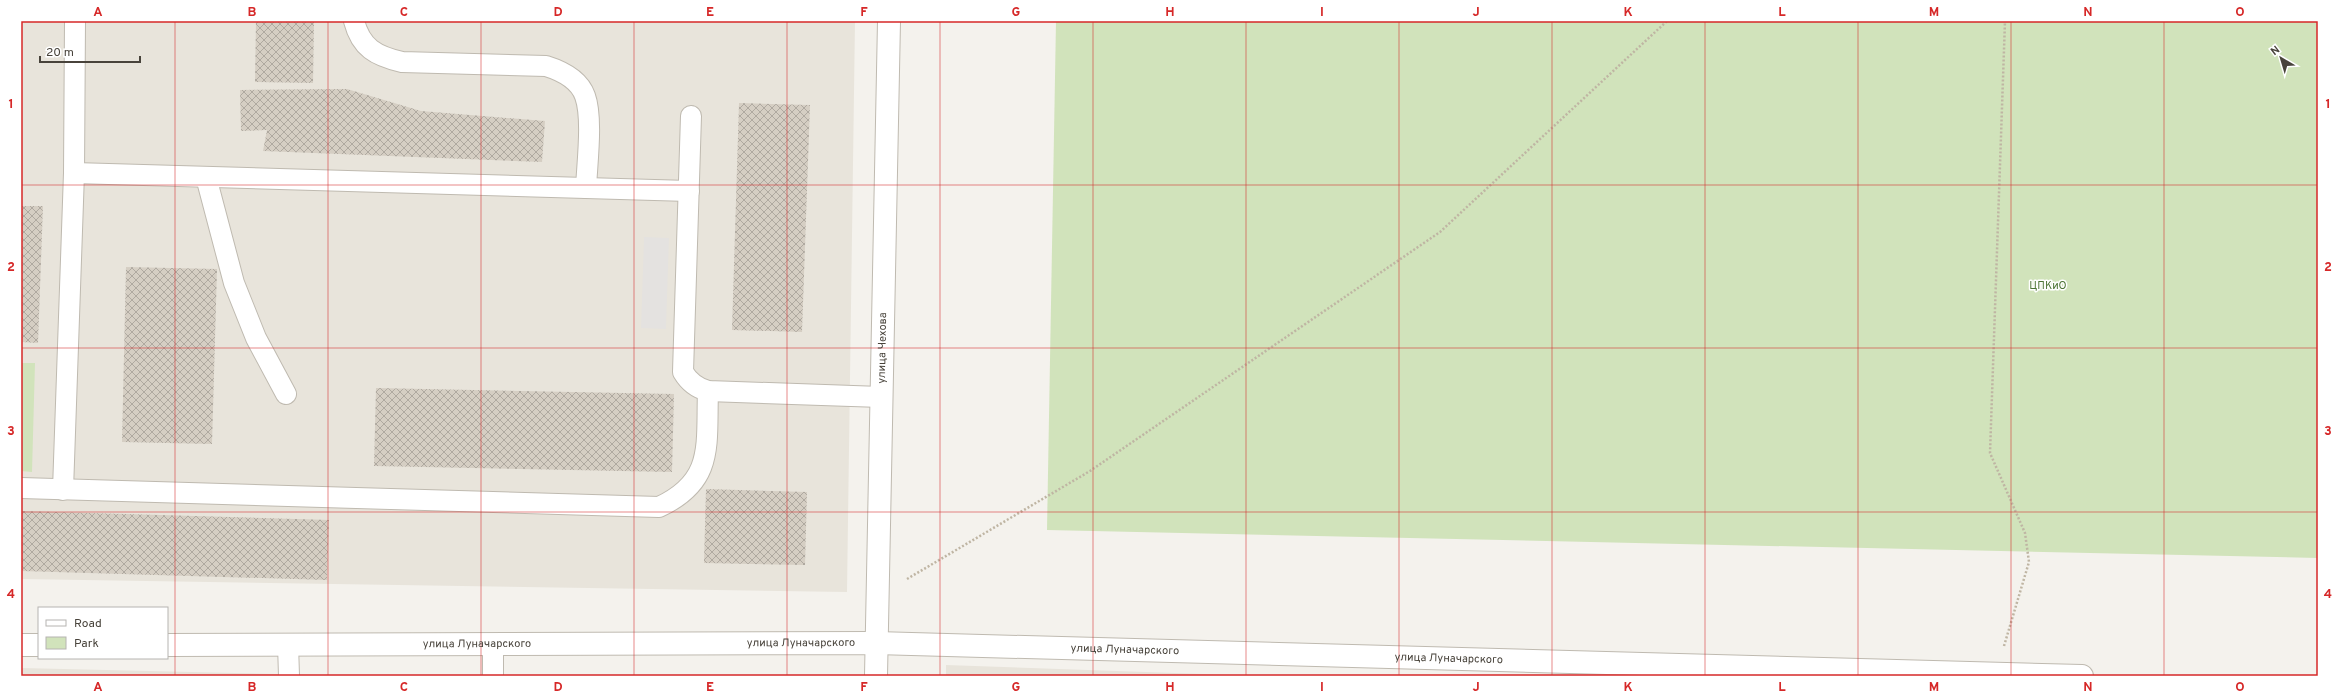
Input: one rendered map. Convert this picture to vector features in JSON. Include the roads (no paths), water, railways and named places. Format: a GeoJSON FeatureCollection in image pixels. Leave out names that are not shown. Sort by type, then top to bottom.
{"type":"FeatureCollection","features":[{"type":"Feature","properties":{"kind":"street","name":"улица Чехова"},"geometry":{"type":"LineString","coordinates":[[876,676],[889,21]]}},
{"type":"Feature","properties":{"kind":"street","name":"улица Луначарского"},"geometry":{"type":"LineString","coordinates":[[168,645],[876,643],[2082,676]]}},
{"type":"Feature","properties":{"kind":"street"},"geometry":{"type":"LineString","coordinates":[[21,645],[38,645]]}},
{"type":"Feature","properties":{"kind":"lane"},"geometry":{"type":"LineString","coordinates":[[63,490],[74,173],[75,21]]}},
{"type":"Feature","properties":{"kind":"lane"},"geometry":{"type":"LineString","coordinates":[[354,21],[358,35],[368,49],[382,57],[402,62],[546,66],[560,70],[574,79],[585,96],[588,117],[586,188]]}},
{"type":"Feature","properties":{"kind":"lane"},"geometry":{"type":"LineString","coordinates":[[691,116],[683,372],[696,387],[708,392],[881,397]]}},
{"type":"Feature","properties":{"kind":"lane"},"geometry":{"type":"LineString","coordinates":[[74,173],[689,191]]}},
{"type":"Feature","properties":{"kind":"lane"},"geometry":{"type":"LineString","coordinates":[[206,177],[226,258],[237,290],[256,338],[286,394]]}},
{"type":"Feature","properties":{"kind":"lane"},"geometry":{"type":"LineString","coordinates":[[21,488],[659,507],[674,500],[688,489],[697,477],[705,461],[708,392]]}},
{"type":"Feature","properties":{"kind":"lane"},"geometry":{"type":"LineString","coordinates":[[288,644],[289,676]]}},
{"type":"Feature","properties":{"kind":"lane"},"geometry":{"type":"LineString","coordinates":[[492,644],[493,676]]}},
{"type":"Feature","properties":{"kind":"park label","name":"ЦПКиО"},"geometry":{"type":"Point","coordinates":[2048,286]}}]}
